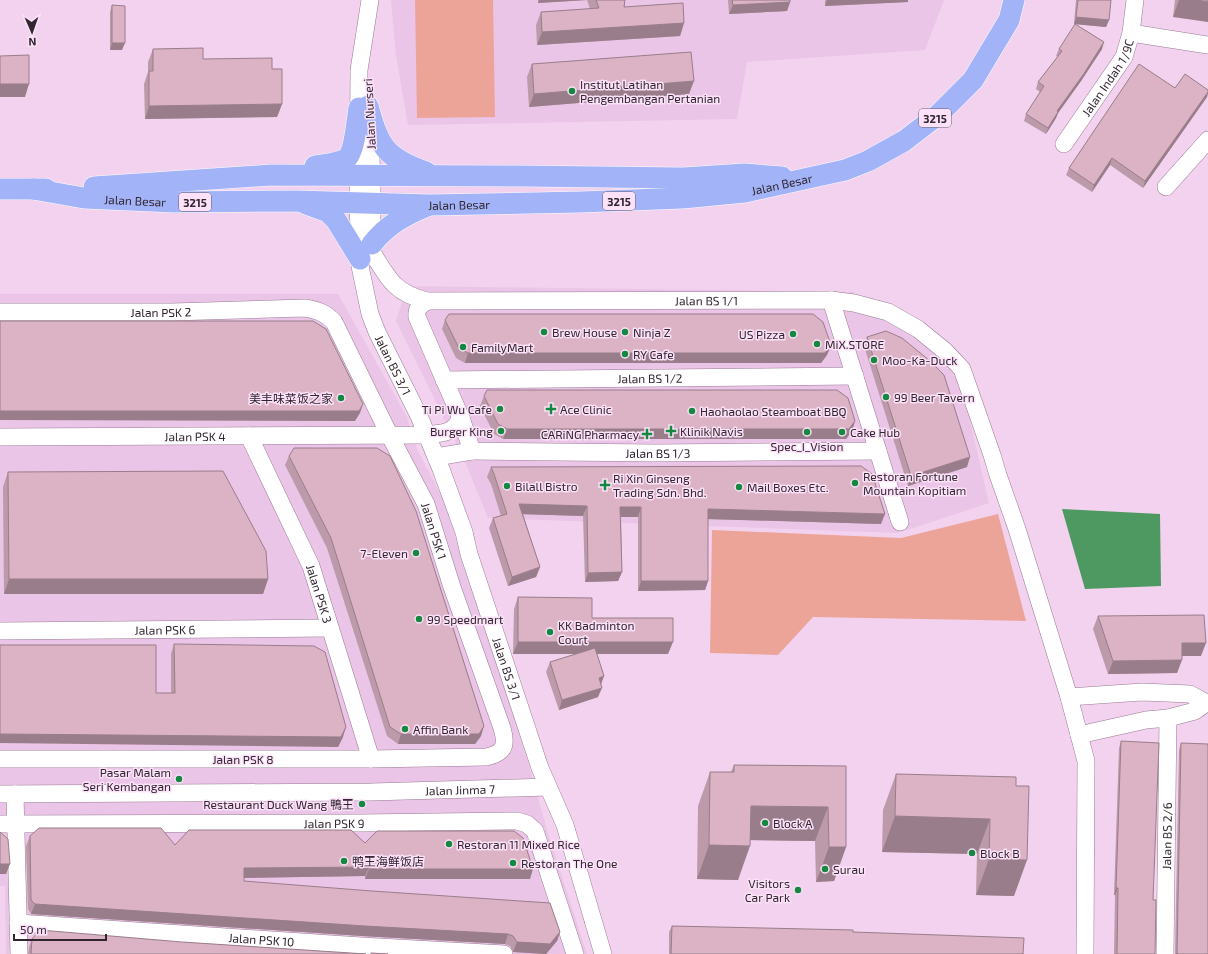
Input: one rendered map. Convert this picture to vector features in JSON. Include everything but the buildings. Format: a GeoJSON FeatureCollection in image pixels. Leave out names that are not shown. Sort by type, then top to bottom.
{"type":"FeatureCollection","features":[{"type":"Feature","properties":{"kind":"main road","name":"3215"},"geometry":{"type":"LineString","coordinates":[[806,178],[845,170],[868,161],[904,141],[938,115],[973,80],[1009,20],[1014,0]]}},
{"type":"Feature","properties":{"kind":"main road"},"geometry":{"type":"LineString","coordinates":[[271,175],[340,161],[347,158],[351,152],[364,107]]}},
{"type":"Feature","properties":{"kind":"main road"},"geometry":{"type":"LineString","coordinates":[[364,107],[375,132],[386,150],[406,165],[439,176]]}},
{"type":"Feature","properties":{"kind":"main road","name":"Jalan Besar"},"geometry":{"type":"LineString","coordinates":[[0,189],[33,190],[271,175],[683,178],[744,174],[806,178]]}},
{"type":"Feature","properties":{"kind":"main road","name":"Jalan Besar"},"geometry":{"type":"LineString","coordinates":[[33,190],[84,198],[174,202],[297,202],[430,205],[683,198],[745,192],[806,178]]}},
{"type":"Feature","properties":{"kind":"main road"},"geometry":{"type":"LineString","coordinates":[[297,202],[328,212],[344,231],[350,245],[368,251],[389,226],[413,212],[430,205]]}},
{"type":"Feature","properties":{"kind":"street","name":"Jalan Nurseri"},"geometry":{"type":"LineString","coordinates":[[365,175],[364,107],[359,70],[370,0]]}},
{"type":"Feature","properties":{"kind":"street"},"geometry":{"type":"LineString","coordinates":[[1131,33],[1134,0]]}},
{"type":"Feature","properties":{"kind":"street","name":"Jalan Indah 1/9C"},"geometry":{"type":"LineString","coordinates":[[1064,144],[1124,57],[1131,33],[1208,45]]}},
{"type":"Feature","properties":{"kind":"street"},"geometry":{"type":"LineString","coordinates":[[1166,187],[1208,140]]}},
{"type":"Feature","properties":{"kind":"street","name":"Jalan BS 3/1"},"geometry":{"type":"LineString","coordinates":[[365,175],[368,251],[360,266],[370,314],[377,332],[427,435],[464,532],[469,554],[533,745],[548,787],[565,825],[603,954]]}},
{"type":"Feature","properties":{"kind":"street","name":"Jalan BS 1/1"},"geometry":{"type":"LineString","coordinates":[[368,251],[396,287],[405,294],[427,301],[831,300],[854,303],[888,312],[918,329],[945,351],[962,368],[1017,529],[1069,697],[1086,761],[1085,954]]}},
{"type":"Feature","properties":{"kind":"street"},"geometry":{"type":"LineString","coordinates":[[831,300],[900,522]]}},
{"type":"Feature","properties":{"kind":"street"},"geometry":{"type":"LineString","coordinates":[[427,301],[419,307],[416,312],[417,317],[461,418],[472,451]]}},
{"type":"Feature","properties":{"kind":"street","name":"Jalan PSK 2"},"geometry":{"type":"LineString","coordinates":[[0,312],[172,312],[305,308],[321,312]]}},
{"type":"Feature","properties":{"kind":"street","name":"Jalan PSK 1"},"geometry":{"type":"LineString","coordinates":[[321,312],[334,322],[390,436],[426,504],[452,587],[505,739],[503,749],[500,753],[486,756]]}},
{"type":"Feature","properties":{"kind":"street","name":"Jalan BS 1/2"},"geometry":{"type":"LineString","coordinates":[[444,380],[855,376]]}},
{"type":"Feature","properties":{"kind":"street","name":"Jalan PSK 4"},"geometry":{"type":"LineString","coordinates":[[0,437],[427,435],[452,431],[461,418]]}},
{"type":"Feature","properties":{"kind":"street","name":"Jalan PSK 3"},"geometry":{"type":"LineString","coordinates":[[249,436],[311,566],[371,758]]}},
{"type":"Feature","properties":{"kind":"street","name":"Jalan BS 1/3"},"geometry":{"type":"LineString","coordinates":[[436,457],[472,451],[655,453],[878,451]]}},
{"type":"Feature","properties":{"kind":"street","name":"Jalan PSK 6"},"geometry":{"type":"LineString","coordinates":[[0,631],[330,628]]}},
{"type":"Feature","properties":{"kind":"street"},"geometry":{"type":"LineString","coordinates":[[1069,697],[1142,692],[1190,694],[1207,703],[1195,711],[1168,718],[1146,720],[1079,735]]}},
{"type":"Feature","properties":{"kind":"street","name":"Jalan BS 2/6"},"geometry":{"type":"LineString","coordinates":[[1165,954],[1168,718]]}},
{"type":"Feature","properties":{"kind":"street","name":"Jalan PSK 8"},"geometry":{"type":"LineString","coordinates":[[0,759],[371,758],[486,756]]}},
{"type":"Feature","properties":{"kind":"street","name":"Jalan Jinma 7"},"geometry":{"type":"LineString","coordinates":[[8,794],[371,792],[548,787]]}},
{"type":"Feature","properties":{"kind":"street"},"geometry":{"type":"LineString","coordinates":[[8,794],[8,824],[18,923],[19,954]]}},
{"type":"Feature","properties":{"kind":"street","name":"Jalan PSK 9"},"geometry":{"type":"LineString","coordinates":[[8,824],[517,821],[527,824],[535,831],[575,954]]}},
{"type":"Feature","properties":{"kind":"street","name":"Jalan PSK 10"},"geometry":{"type":"LineString","coordinates":[[18,923],[504,954]]}},
{"type":"Feature","properties":{"kind":"shaded area","name":"Institut Latihan Pengembangan Pertanian"},"geometry":{"type":"Polygon","coordinates":[[[391,0],[944,0],[925,50],[747,62],[737,119],[408,125],[396,55],[391,0]]]}},
{"type":"Feature","properties":{"kind":"shaded area"},"geometry":{"type":"Polygon","coordinates":[[[415,0],[493,0],[495,117],[417,118],[415,0]]]}},
{"type":"Feature","properties":{"kind":"shaded area"},"geometry":{"type":"Polygon","coordinates":[[[407,286],[854,292],[856,308],[892,323],[918,339],[947,364],[963,390],[989,503],[898,533],[488,518],[463,457],[396,321],[407,286]]]}},
{"type":"Feature","properties":{"kind":"shaded area"},"geometry":{"type":"Polygon","coordinates":[[[0,294],[338,294],[407,417],[417,449],[444,501],[530,769],[547,830],[587,954],[6,954],[5,886],[0,886],[0,294]]]}},
{"type":"Feature","properties":{"kind":"shaded area"},"geometry":{"type":"Polygon","coordinates":[[[1062,509],[1160,514],[1161,586],[1085,589],[1062,509]]]}},
{"type":"Feature","properties":{"kind":"shaded area"},"geometry":{"type":"Polygon","coordinates":[[[998,514],[1026,621],[813,617],[778,655],[710,653],[712,530],[901,538],[998,514]]]}},
{"type":"Feature","properties":{"kind":"place","name":"Institut Latihan Pengembangan Pertanian"},"geometry":{"type":"Point","coordinates":[572,91]}},
{"type":"Feature","properties":{"kind":"place","name":"Brew House"},"geometry":{"type":"Point","coordinates":[544,332]}},
{"type":"Feature","properties":{"kind":"place","name":"Ninja Z"},"geometry":{"type":"Point","coordinates":[625,332]}},
{"type":"Feature","properties":{"kind":"place","name":"US Pizza"},"geometry":{"type":"Point","coordinates":[793,334]}},
{"type":"Feature","properties":{"kind":"place","name":"MiX.STORE"},"geometry":{"type":"Point","coordinates":[817,344]}},
{"type":"Feature","properties":{"kind":"place","name":"FamilyMart"},"geometry":{"type":"Point","coordinates":[463,347]}},
{"type":"Feature","properties":{"kind":"place","name":"RY Cafe"},"geometry":{"type":"Point","coordinates":[625,354]}},
{"type":"Feature","properties":{"kind":"place","name":"Moo-Ka-Duck"},"geometry":{"type":"Point","coordinates":[874,360]}},
{"type":"Feature","properties":{"kind":"place","name":"99 Beer Tavern"},"geometry":{"type":"Point","coordinates":[886,397]}},
{"type":"Feature","properties":{"kind":"place","name":"美丰味菜饭之家"},"geometry":{"type":"Point","coordinates":[341,398]}},
{"type":"Feature","properties":{"kind":"place","name":"Ti Pi Wu Cafe"},"geometry":{"type":"Point","coordinates":[500,409]}},
{"type":"Feature","properties":{"kind":"place","name":"Ace Clinic"},"geometry":{"type":"Point","coordinates":[551,409]}},
{"type":"Feature","properties":{"kind":"place","name":"Haohaolao Steamboat BBQ"},"geometry":{"type":"Point","coordinates":[692,411]}},
{"type":"Feature","properties":{"kind":"place","name":"Burger King"},"geometry":{"type":"Point","coordinates":[501,431]}},
{"type":"Feature","properties":{"kind":"place","name":"Klinik Navis"},"geometry":{"type":"Point","coordinates":[671,431]}},
{"type":"Feature","properties":{"kind":"place","name":"Spec_I_Vision"},"geometry":{"type":"Point","coordinates":[807,432]}},
{"type":"Feature","properties":{"kind":"place","name":"Cake Hub"},"geometry":{"type":"Point","coordinates":[842,432]}},
{"type":"Feature","properties":{"kind":"place","name":"CARiNG Pharmacy"},"geometry":{"type":"Point","coordinates":[647,434]}},
{"type":"Feature","properties":{"kind":"place","name":"Restoran Fortune Mountain Kopitiam"},"geometry":{"type":"Point","coordinates":[855,483]}},
{"type":"Feature","properties":{"kind":"place","name":"Ri Xin Ginseng Trading Sdn. Bhd."},"geometry":{"type":"Point","coordinates":[605,485]}},
{"type":"Feature","properties":{"kind":"place","name":"Bilall Bistro"},"geometry":{"type":"Point","coordinates":[507,486]}},
{"type":"Feature","properties":{"kind":"place","name":"Mail Boxes Etc."},"geometry":{"type":"Point","coordinates":[739,487]}},
{"type":"Feature","properties":{"kind":"place","name":"7-Eleven"},"geometry":{"type":"Point","coordinates":[416,553]}},
{"type":"Feature","properties":{"kind":"place","name":"99 Speedmart"},"geometry":{"type":"Point","coordinates":[419,619]}},
{"type":"Feature","properties":{"kind":"place","name":"KK Badminton Court"},"geometry":{"type":"Point","coordinates":[550,632]}},
{"type":"Feature","properties":{"kind":"place","name":"Affin Bank"},"geometry":{"type":"Point","coordinates":[405,729]}},
{"type":"Feature","properties":{"kind":"place","name":"Pasar Malam Seri Kembangan"},"geometry":{"type":"Point","coordinates":[179,779]}},
{"type":"Feature","properties":{"kind":"place","name":"Restaurant Duck Wang 鴨王"},"geometry":{"type":"Point","coordinates":[362,804]}},
{"type":"Feature","properties":{"kind":"place","name":"Block A"},"geometry":{"type":"Point","coordinates":[765,823]}},
{"type":"Feature","properties":{"kind":"place","name":"Restoran 11 Mixed Rice"},"geometry":{"type":"Point","coordinates":[449,844]}},
{"type":"Feature","properties":{"kind":"place","name":"Block B"},"geometry":{"type":"Point","coordinates":[972,853]}},
{"type":"Feature","properties":{"kind":"place","name":"鸭王海鲜饭店"},"geometry":{"type":"Point","coordinates":[344,861]}},
{"type":"Feature","properties":{"kind":"place","name":"Restoran The One"},"geometry":{"type":"Point","coordinates":[513,863]}},
{"type":"Feature","properties":{"kind":"place","name":"Surau"},"geometry":{"type":"Point","coordinates":[825,869]}},
{"type":"Feature","properties":{"kind":"place","name":"Visitors Car Park"},"geometry":{"type":"Point","coordinates":[798,890]}}]}
